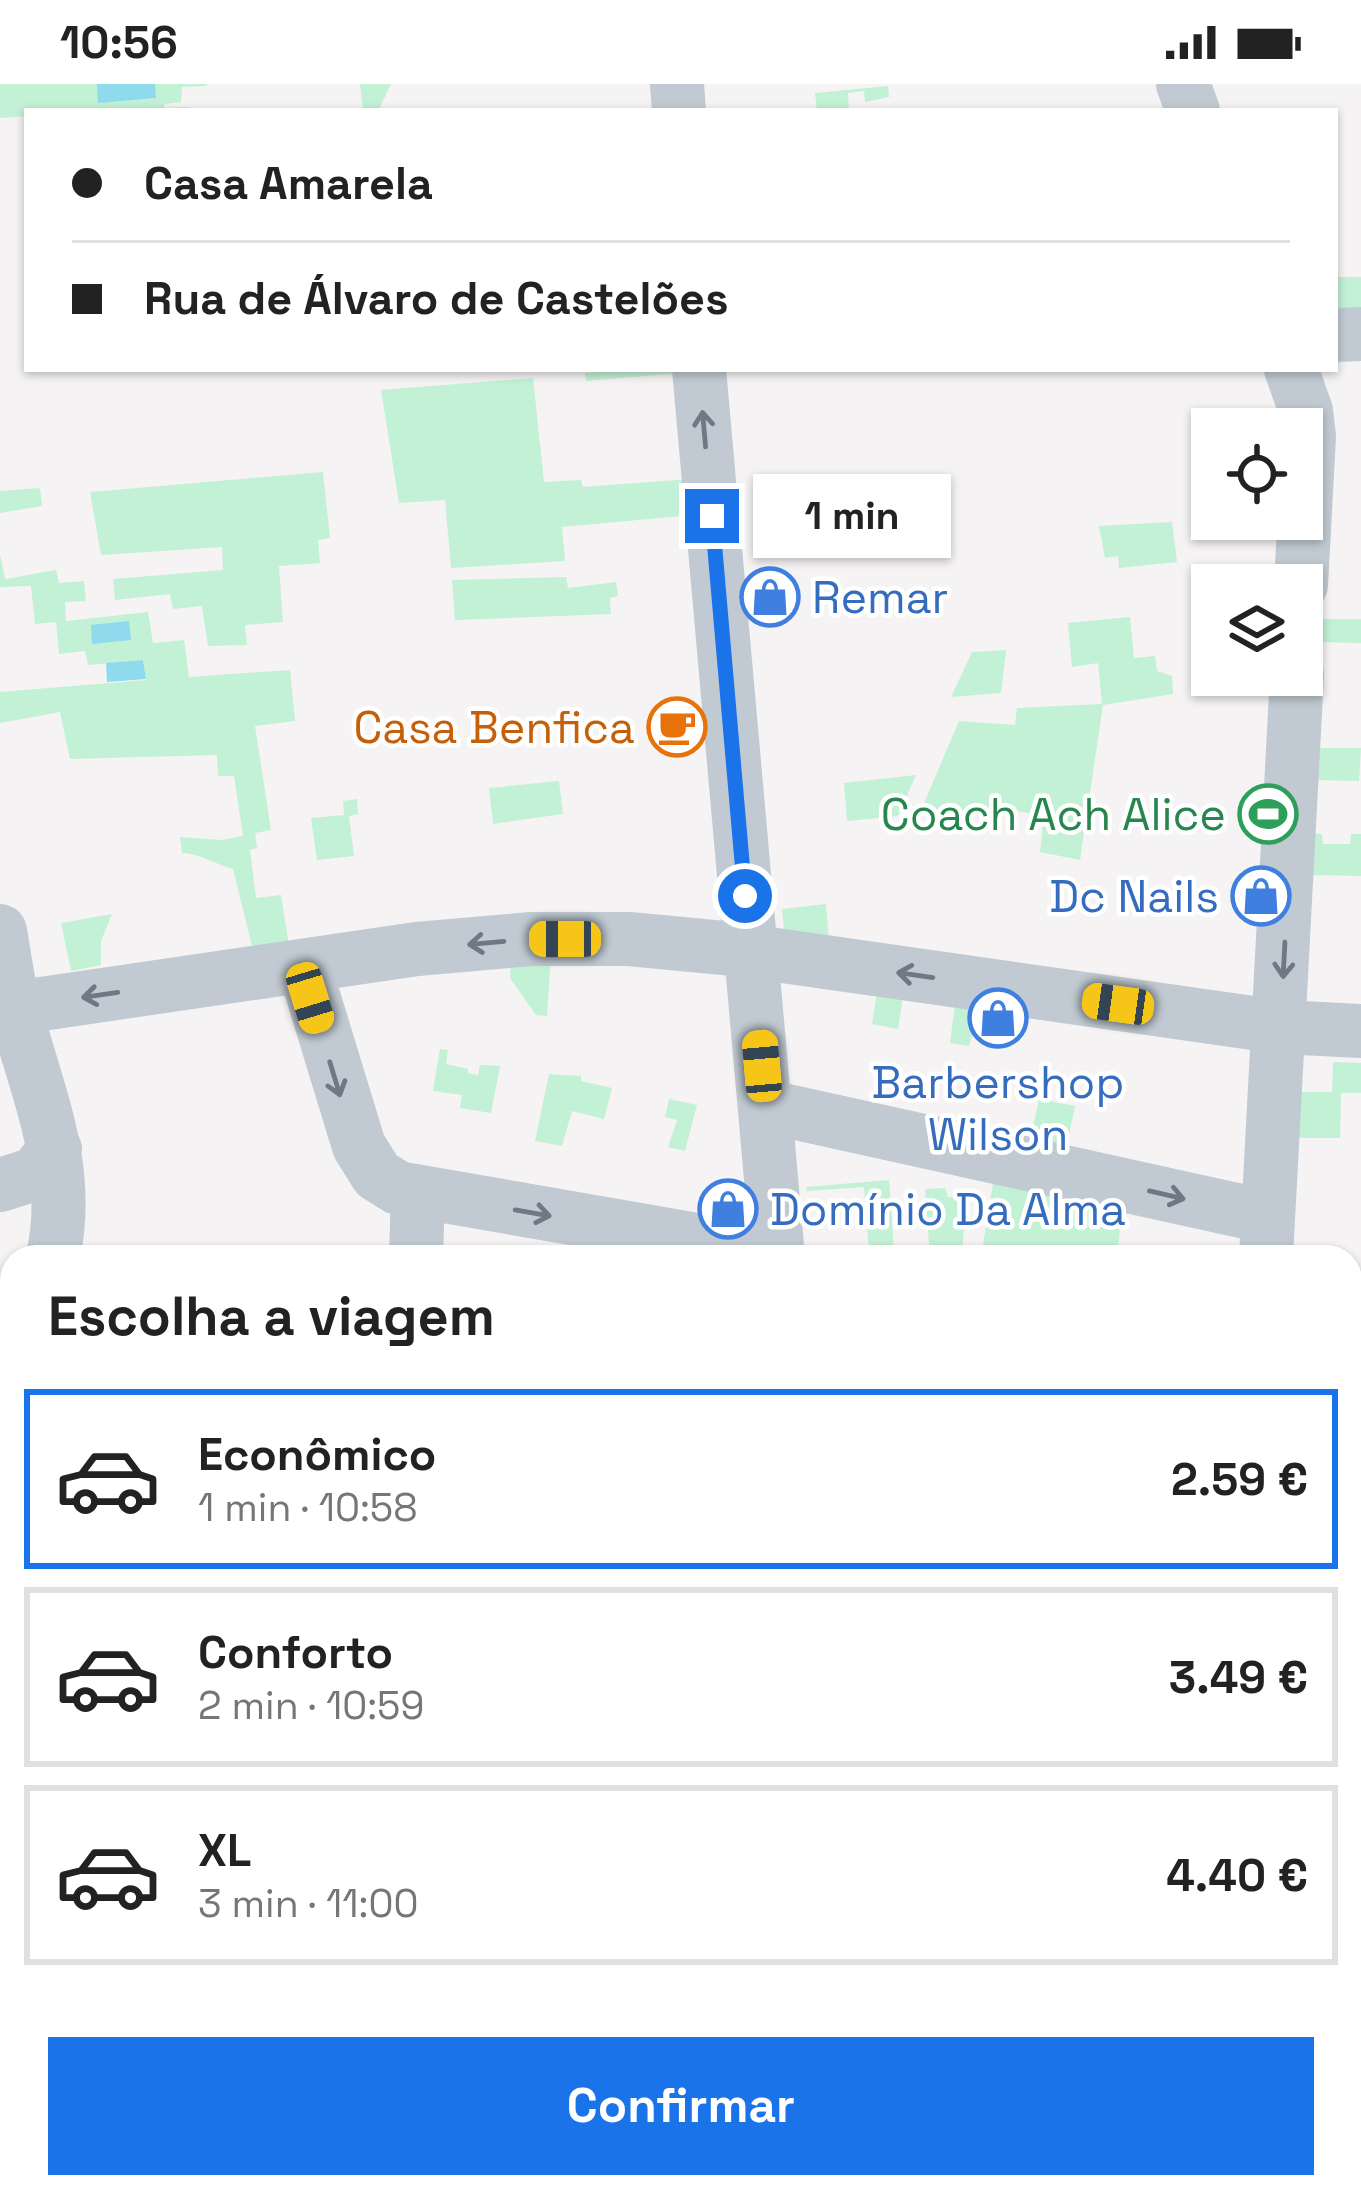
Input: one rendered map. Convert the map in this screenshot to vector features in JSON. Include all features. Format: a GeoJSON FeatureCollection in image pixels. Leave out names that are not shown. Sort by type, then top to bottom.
{"type":"FeatureCollection","features":[{"type":"Feature","properties":{"kind":"street"},"geometry":{"type":"LineString","coordinates":[[699,372],[777,1245]]}},
{"type":"Feature","properties":{"kind":"street"},"geometry":{"type":"LineString","coordinates":[[1292,372],[1309,436],[1302,564]]}},
{"type":"Feature","properties":{"kind":"street"},"geometry":{"type":"LineString","coordinates":[[766,1106],[1267,1237],[1296,696]]}},
{"type":"Feature","properties":{"kind":"street"},"geometry":{"type":"LineString","coordinates":[[0,931],[14,1008],[55,1149],[61,1217],[55,1245]]}},
{"type":"Feature","properties":{"kind":"street"},"geometry":{"type":"LineString","coordinates":[[14,1008],[417,949],[531,939],[629,939],[1281,1027],[1361,1031]]}},
{"type":"Feature","properties":{"kind":"street"},"geometry":{"type":"LineString","coordinates":[[304,966],[358,1146],[377,1175],[418,1193],[715,1245]]}},
{"type":"Feature","properties":{"kind":"street"},"geometry":{"type":"LineString","coordinates":[[0,1185],[34,1174],[55,1149]]}},
{"type":"Feature","properties":{"kind":"street"},"geometry":{"type":"LineString","coordinates":[[416,1245],[418,1193]]}},
{"type":"Feature","properties":{"kind":"green space"},"geometry":{"type":"Polygon","coordinates":[[[0,84],[207,84],[182,87],[181,102],[164,104],[165,108],[24,108],[24,116],[0,118],[0,84]]]}},
{"type":"Feature","properties":{"kind":"green space"},"geometry":{"type":"Polygon","coordinates":[[[360,84],[391,84],[379,108],[363,108],[360,84]]]}},
{"type":"Feature","properties":{"kind":"green space"},"geometry":{"type":"Polygon","coordinates":[[[888,86],[889,97],[865,102],[864,91],[848,93],[849,108],[817,108],[815,93],[888,86]]]}},
{"type":"Feature","properties":{"kind":"green space"},"geometry":{"type":"Polygon","coordinates":[[[1338,277],[1361,277],[1361,317],[1338,316],[1338,277]]]}},
{"type":"Feature","properties":{"kind":"green space"},"geometry":{"type":"Polygon","coordinates":[[[599,372],[680,372],[586,381],[585,373],[599,372]]]}},
{"type":"Feature","properties":{"kind":"green space"},"geometry":{"type":"Polygon","coordinates":[[[533,378],[544,482],[581,480],[583,487],[689,479],[692,515],[562,527],[565,561],[451,568],[445,500],[399,503],[381,390],[533,378]]]}},
{"type":"Feature","properties":{"kind":"green space"},"geometry":{"type":"Polygon","coordinates":[[[323,472],[330,538],[318,540],[320,563],[279,566],[283,622],[245,625],[247,645],[208,646],[202,606],[173,609],[170,594],[115,600],[113,579],[223,570],[222,547],[101,555],[90,492],[323,472]]]}},
{"type":"Feature","properties":{"kind":"green space"},"geometry":{"type":"Polygon","coordinates":[[[40,488],[42,506],[0,513],[0,491],[40,488]]]}},
{"type":"Feature","properties":{"kind":"green space"},"geometry":{"type":"Polygon","coordinates":[[[1172,522],[1177,562],[1119,568],[1118,556],[1105,558],[1099,526],[1172,522]]]}},
{"type":"Feature","properties":{"kind":"green space"},"geometry":{"type":"Polygon","coordinates":[[[0,554],[5,579],[56,570],[59,583],[84,581],[86,601],[65,602],[66,621],[148,612],[153,643],[184,640],[189,677],[290,670],[295,721],[255,726],[271,830],[255,833],[257,848],[250,850],[256,898],[281,895],[290,952],[255,958],[233,869],[182,853],[180,837],[221,840],[243,836],[234,776],[218,776],[217,755],[70,759],[60,712],[0,723],[0,692],[146,680],[143,660],[88,665],[85,651],[59,654],[56,622],[35,624],[31,586],[0,587],[0,554]]]}},
{"type":"Feature","properties":{"kind":"green space"},"geometry":{"type":"Polygon","coordinates":[[[566,577],[568,588],[616,582],[618,596],[610,598],[611,614],[455,620],[452,580],[566,577]]]}},
{"type":"Feature","properties":{"kind":"green space"},"geometry":{"type":"Polygon","coordinates":[[[1130,617],[1134,658],[1155,656],[1157,671],[1172,676],[1173,694],[1103,705],[1080,860],[1040,852],[1044,815],[1002,809],[919,815],[959,721],[1015,725],[1017,708],[1102,704],[1098,663],[1072,667],[1068,623],[1130,617]]]}},
{"type":"Feature","properties":{"kind":"green space"},"geometry":{"type":"Polygon","coordinates":[[[1323,619],[1361,619],[1361,643],[1323,642],[1323,619]]]}},
{"type":"Feature","properties":{"kind":"green space"},"geometry":{"type":"Polygon","coordinates":[[[1006,650],[1001,693],[951,697],[972,652],[1006,650]]]}},
{"type":"Feature","properties":{"kind":"green space"},"geometry":{"type":"Polygon","coordinates":[[[1316,748],[1361,748],[1359,781],[1314,780],[1316,748]]]}},
{"type":"Feature","properties":{"kind":"green space"},"geometry":{"type":"Polygon","coordinates":[[[916,775],[898,816],[847,821],[844,783],[916,775]]]}},
{"type":"Feature","properties":{"kind":"green space"},"geometry":{"type":"Polygon","coordinates":[[[559,781],[563,814],[493,824],[489,788],[559,781]]]}},
{"type":"Feature","properties":{"kind":"green space"},"geometry":{"type":"Polygon","coordinates":[[[357,799],[358,814],[349,816],[354,856],[317,860],[311,818],[344,815],[343,801],[357,799]]]}},
{"type":"Feature","properties":{"kind":"green space"},"geometry":{"type":"Polygon","coordinates":[[[1312,834],[1322,834],[1323,844],[1350,844],[1351,834],[1361,834],[1361,876],[1310,875],[1312,834]]]}},
{"type":"Feature","properties":{"kind":"green space"},"geometry":{"type":"Polygon","coordinates":[[[826,904],[829,942],[784,929],[782,909],[826,904]]]}},
{"type":"Feature","properties":{"kind":"green space"},"geometry":{"type":"Polygon","coordinates":[[[112,914],[101,941],[101,965],[71,971],[61,923],[112,914]]]}},
{"type":"Feature","properties":{"kind":"green space"},"geometry":{"type":"Polygon","coordinates":[[[511,957],[551,957],[547,1016],[536,1015],[510,978],[511,957]]]}},
{"type":"Feature","properties":{"kind":"green space"},"geometry":{"type":"Polygon","coordinates":[[[877,991],[903,995],[898,1029],[872,1024],[877,991]]]}},
{"type":"Feature","properties":{"kind":"green space"},"geometry":{"type":"Polygon","coordinates":[[[955,1003],[981,1006],[969,1046],[950,1043],[955,1003]]]}},
{"type":"Feature","properties":{"kind":"green space"},"geometry":{"type":"Polygon","coordinates":[[[440,1049],[448,1050],[446,1064],[468,1069],[468,1073],[478,1075],[480,1065],[500,1066],[491,1113],[460,1108],[462,1095],[433,1091],[440,1049]]]}},
{"type":"Feature","properties":{"kind":"green space"},"geometry":{"type":"Polygon","coordinates":[[[1333,1062],[1361,1063],[1361,1093],[1341,1093],[1340,1138],[1298,1138],[1300,1092],[1332,1092],[1333,1062]]]}},
{"type":"Feature","properties":{"kind":"green space"},"geometry":{"type":"Polygon","coordinates":[[[549,1074],[581,1076],[581,1081],[612,1088],[604,1119],[572,1111],[562,1146],[535,1141],[549,1074]]]}},
{"type":"Feature","properties":{"kind":"green space"},"geometry":{"type":"Polygon","coordinates":[[[669,1099],[697,1105],[685,1151],[668,1147],[677,1120],[665,1117],[669,1099]]]}},
{"type":"Feature","properties":{"kind":"green space"},"geometry":{"type":"Polygon","coordinates":[[[1039,1099],[1075,1106],[1066,1149],[1028,1151],[1039,1099]]]}},
{"type":"Feature","properties":{"kind":"green space"},"geometry":{"type":"Polygon","coordinates":[[[995,1171],[1053,1184],[1050,1201],[1082,1209],[1084,1191],[1123,1200],[1118,1245],[983,1245],[995,1171]]]}},
{"type":"Feature","properties":{"kind":"green space"},"geometry":{"type":"Polygon","coordinates":[[[889,1180],[894,1245],[869,1245],[864,1187],[807,1191],[806,1187],[889,1180]]]}},
{"type":"Feature","properties":{"kind":"green space"},"geometry":{"type":"Polygon","coordinates":[[[945,1188],[948,1197],[966,1196],[963,1245],[929,1245],[925,1189],[945,1188]]]}},
{"type":"Feature","properties":{"kind":"water"},"geometry":{"type":"Polygon","coordinates":[[[97,84],[155,84],[156,98],[98,103],[97,84]]]}},
{"type":"Feature","properties":{"kind":"water"},"geometry":{"type":"Polygon","coordinates":[[[129,621],[131,640],[92,644],[91,625],[129,621]]]}},
{"type":"Feature","properties":{"kind":"water"},"geometry":{"type":"Polygon","coordinates":[[[143,660],[146,679],[107,682],[106,663],[143,660]]]}},
{"type":"Feature","properties":{"kind":"place","name":"Remar"},"geometry":{"type":"Point","coordinates":[770,597]}},
{"type":"Feature","properties":{"kind":"place","name":"Casa Benfica"},"geometry":{"type":"Point","coordinates":[677,727]}},
{"type":"Feature","properties":{"kind":"place","name":"Coach Ach Alice"},"geometry":{"type":"Point","coordinates":[1268,814]}},
{"type":"Feature","properties":{"kind":"place","name":"Dc Nails"},"geometry":{"type":"Point","coordinates":[1261,896]}},
{"type":"Feature","properties":{"kind":"place","name":"Barbershop Wilson"},"geometry":{"type":"Point","coordinates":[998,1018]}},
{"type":"Feature","properties":{"kind":"place","name":"Domínio Da Alma"},"geometry":{"type":"Point","coordinates":[728,1209]}},
{"type":"Feature","properties":{"kind":"route"},"geometry":{"type":"LineString","coordinates":[[712,516],[745,896]]}}]}
